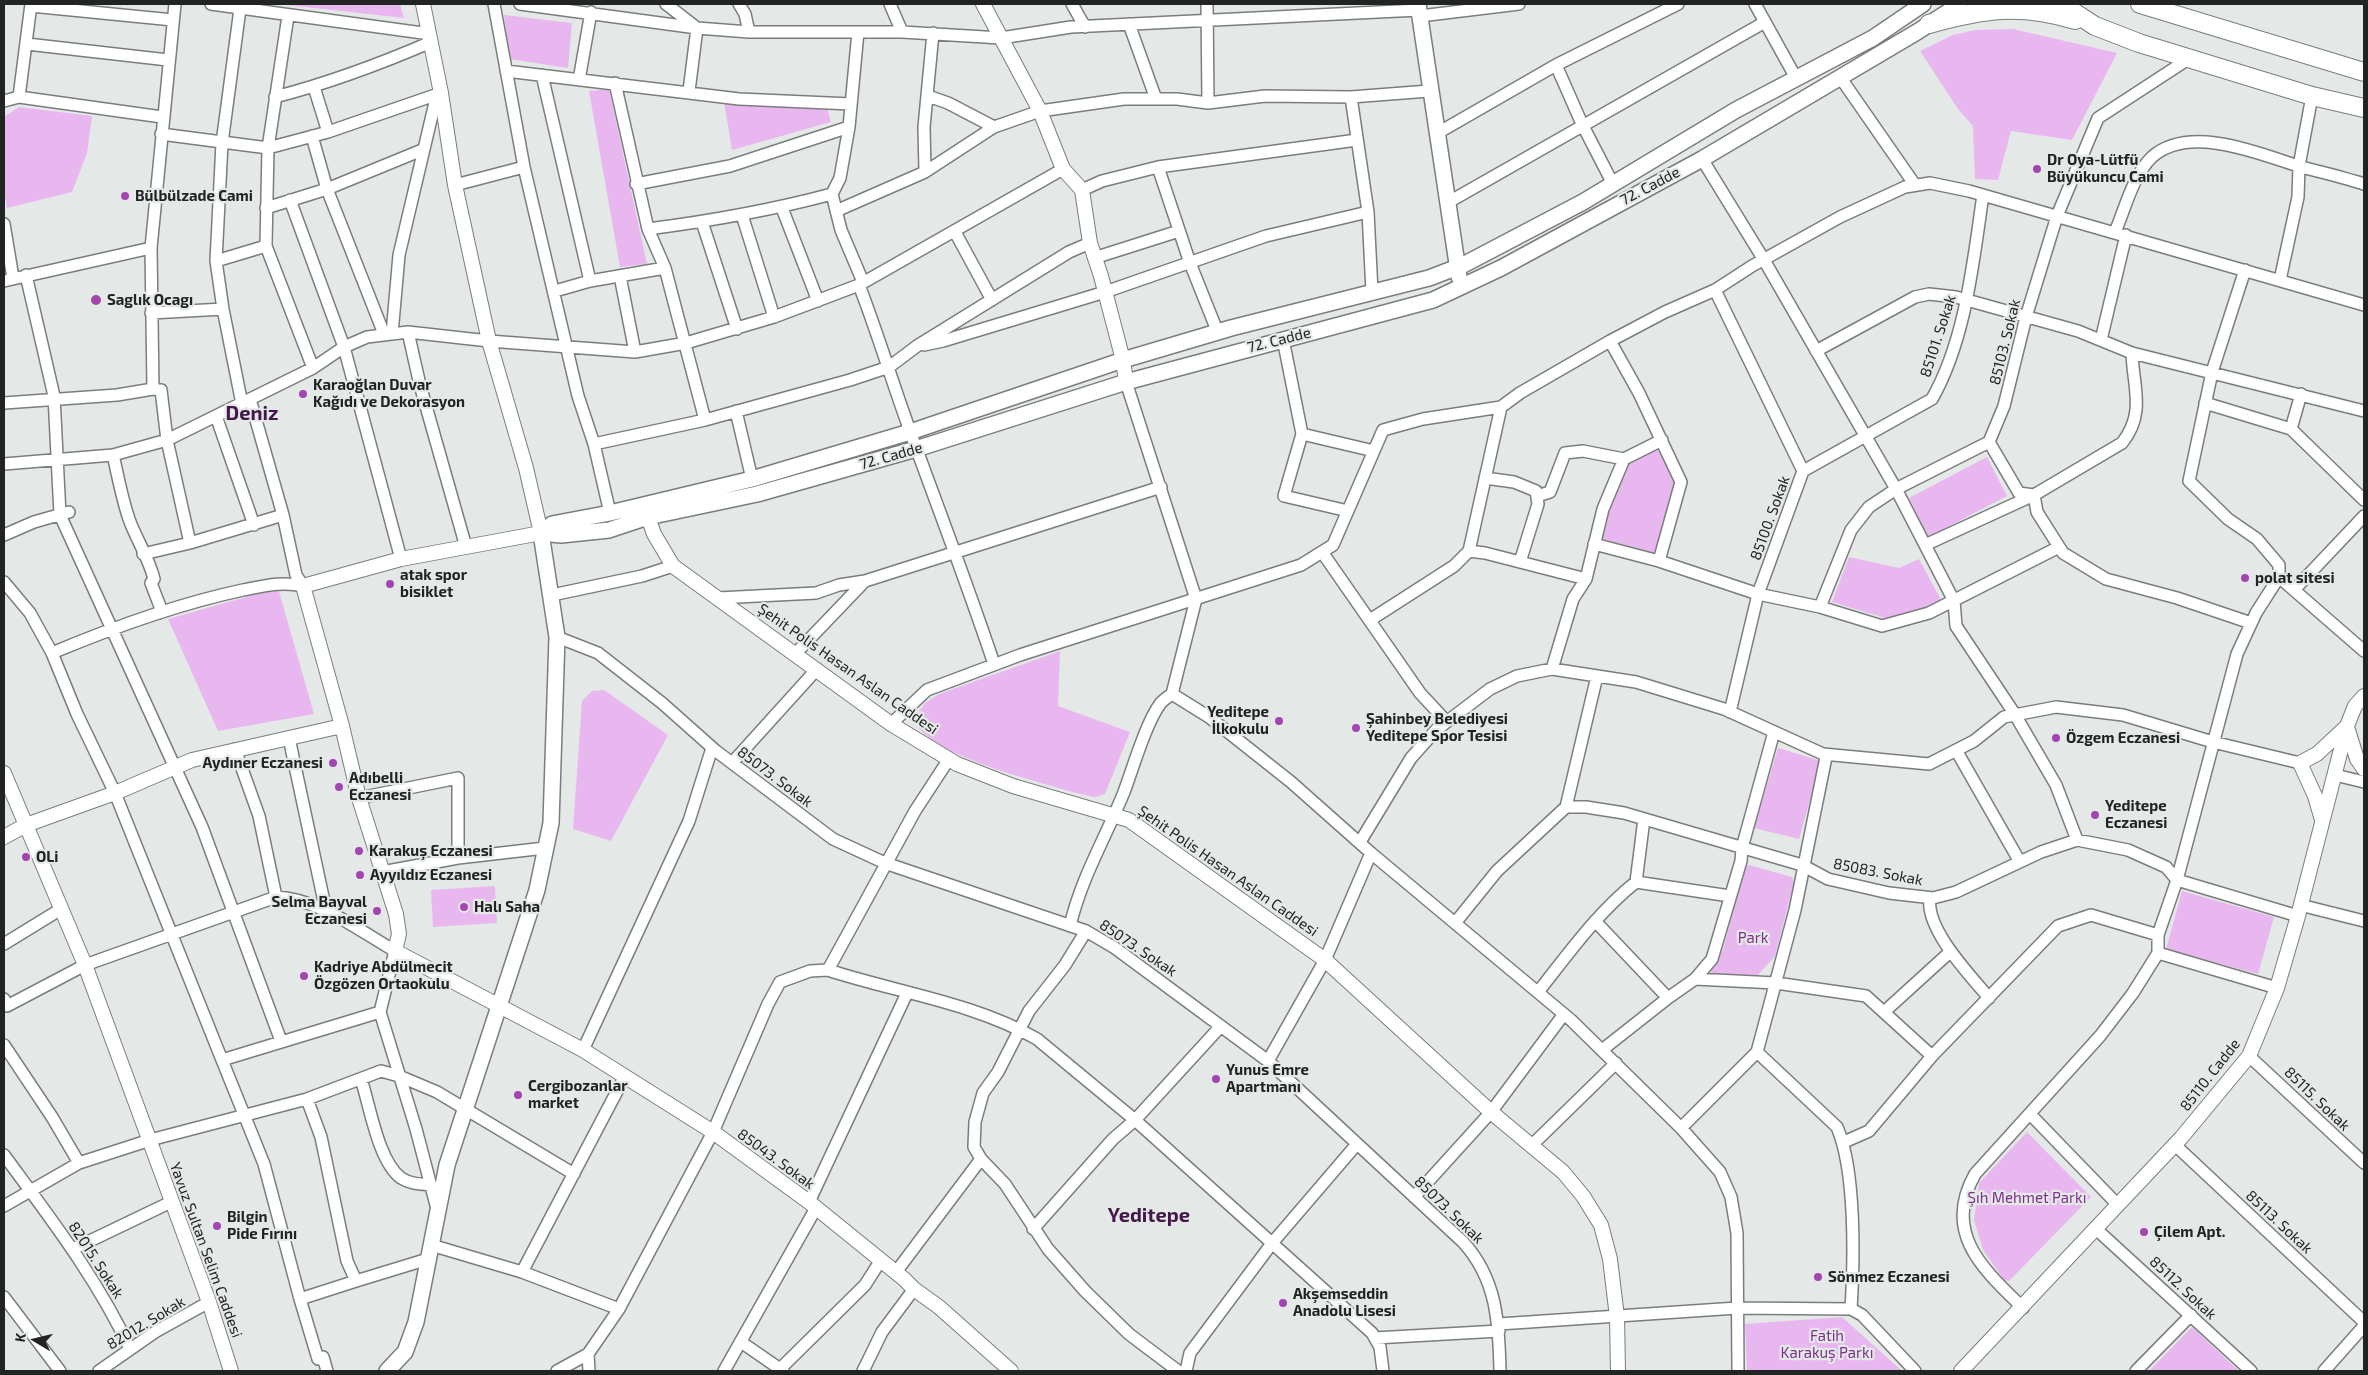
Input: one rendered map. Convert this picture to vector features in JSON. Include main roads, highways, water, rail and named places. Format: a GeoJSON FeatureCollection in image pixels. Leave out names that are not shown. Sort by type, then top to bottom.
{"type":"FeatureCollection","features":[{"type":"Feature","properties":{"kind":"main road"},"geometry":{"type":"LineString","coordinates":[[387,1371],[397,1362],[410,1341],[416,1322],[447,1165],[537,890],[551,823],[557,637],[541,533],[552,524],[610,513],[752,479],[910,432],[1123,360],[1429,278],[1458,267],[1583,202],[1736,110],[1873,38],[1923,4]]}},
{"type":"Feature","properties":{"kind":"main road","name":"72. Cadde"},"geometry":{"type":"LineString","coordinates":[[541,533],[561,535],[609,530],[648,517],[756,494],[916,449],[1126,382],[1433,300],[1461,288],[1702,160],[1960,4]]}},
{"type":"Feature","properties":{"kind":"main road"},"geometry":{"type":"LineString","coordinates":[[2061,4],[2095,26]]}},
{"type":"Feature","properties":{"kind":"main road"},"geometry":{"type":"LineString","coordinates":[[2140,4],[2364,72]]}},
{"type":"Feature","properties":{"kind":"main road"},"geometry":{"type":"LineString","coordinates":[[1929,24],[1987,10],[2018,8],[2049,12],[2095,26],[2139,43],[2312,96],[2364,108]]}},
{"type":"Feature","properties":{"kind":"main road"},"geometry":{"type":"LineString","coordinates":[[1419,10],[1429,91],[1461,288]]}},
{"type":"Feature","properties":{"kind":"place","name":"Dr Oya-Lütfü Büyükuncu Cami"},"geometry":{"type":"Point","coordinates":[2037,169]}},
{"type":"Feature","properties":{"kind":"place","name":"Bülbülzade Cami"},"geometry":{"type":"Point","coordinates":[125,196]}},
{"type":"Feature","properties":{"kind":"place","name":"Saglık Ocagı"},"geometry":{"type":"Point","coordinates":[96,300]}},
{"type":"Feature","properties":{"kind":"place","name":"Karaoğlan Duvar Kağıdı ve Dekorasyon"},"geometry":{"type":"Point","coordinates":[303,394]}},
{"type":"Feature","properties":{"kind":"place","name":"polat sitesi"},"geometry":{"type":"Point","coordinates":[2245,578]}},
{"type":"Feature","properties":{"kind":"place","name":"atak spor bisiklet"},"geometry":{"type":"Point","coordinates":[390,584]}},
{"type":"Feature","properties":{"kind":"place","name":"Yeditepe İlkokulu"},"geometry":{"type":"Point","coordinates":[1279,721]}},
{"type":"Feature","properties":{"kind":"place","name":"Şahinbey Belediyesi Yeditepe Spor Tesisi"},"geometry":{"type":"Point","coordinates":[1356,728]}},
{"type":"Feature","properties":{"kind":"place","name":"Özgem Eczanesi"},"geometry":{"type":"Point","coordinates":[2056,738]}},
{"type":"Feature","properties":{"kind":"place","name":"Aydıner Eczanesi"},"geometry":{"type":"Point","coordinates":[333,763]}},
{"type":"Feature","properties":{"kind":"place","name":"Adıbelli Eczanesi"},"geometry":{"type":"Point","coordinates":[339,787]}},
{"type":"Feature","properties":{"kind":"place","name":"Yeditepe Eczanesi"},"geometry":{"type":"Point","coordinates":[2095,815]}},
{"type":"Feature","properties":{"kind":"place","name":"Karakuş Eczanesi"},"geometry":{"type":"Point","coordinates":[359,851]}},
{"type":"Feature","properties":{"kind":"place","name":"OLi"},"geometry":{"type":"Point","coordinates":[26,857]}},
{"type":"Feature","properties":{"kind":"place","name":"Ayyıldız Eczanesi"},"geometry":{"type":"Point","coordinates":[360,875]}},
{"type":"Feature","properties":{"kind":"place","name":"Halı Saha"},"geometry":{"type":"Point","coordinates":[464,907]}},
{"type":"Feature","properties":{"kind":"place","name":"Selma Bayval Eczanesi"},"geometry":{"type":"Point","coordinates":[377,911]}},
{"type":"Feature","properties":{"kind":"place","name":"Kadriye Abdülmecit Özgözen Ortaokulu"},"geometry":{"type":"Point","coordinates":[304,976]}},
{"type":"Feature","properties":{"kind":"place","name":"Yunus Emre Apartmanı"},"geometry":{"type":"Point","coordinates":[1216,1079]}},
{"type":"Feature","properties":{"kind":"place","name":"Cergibozanlar market"},"geometry":{"type":"Point","coordinates":[518,1095]}},
{"type":"Feature","properties":{"kind":"place","name":"Bilgin Pide Fırını"},"geometry":{"type":"Point","coordinates":[217,1226]}},
{"type":"Feature","properties":{"kind":"place","name":"Çilem Apt."},"geometry":{"type":"Point","coordinates":[2144,1232]}},
{"type":"Feature","properties":{"kind":"place","name":"Sönmez Eczanesi"},"geometry":{"type":"Point","coordinates":[1818,1277]}},
{"type":"Feature","properties":{"kind":"place","name":"Akşemseddin Anadolu Lisesi"},"geometry":{"type":"Point","coordinates":[1283,1303]}},
{"type":"Feature","properties":{"kind":"district","name":"Deniz"},"geometry":{"type":"Point","coordinates":[252,413]}},
{"type":"Feature","properties":{"kind":"district","name":"Yeditepe"},"geometry":{"type":"Point","coordinates":[1149,1215]}},
{"type":"Feature","properties":{"kind":"park label","name":"Park"},"geometry":{"type":"Point","coordinates":[1753,938]}},
{"type":"Feature","properties":{"kind":"park label","name":"Şıh Mehmet Parkı"},"geometry":{"type":"Point","coordinates":[2027,1198]}},
{"type":"Feature","properties":{"kind":"park label","name":"Fatih Karakuş Parkı"},"geometry":{"type":"Point","coordinates":[1827,1344]}}]}
